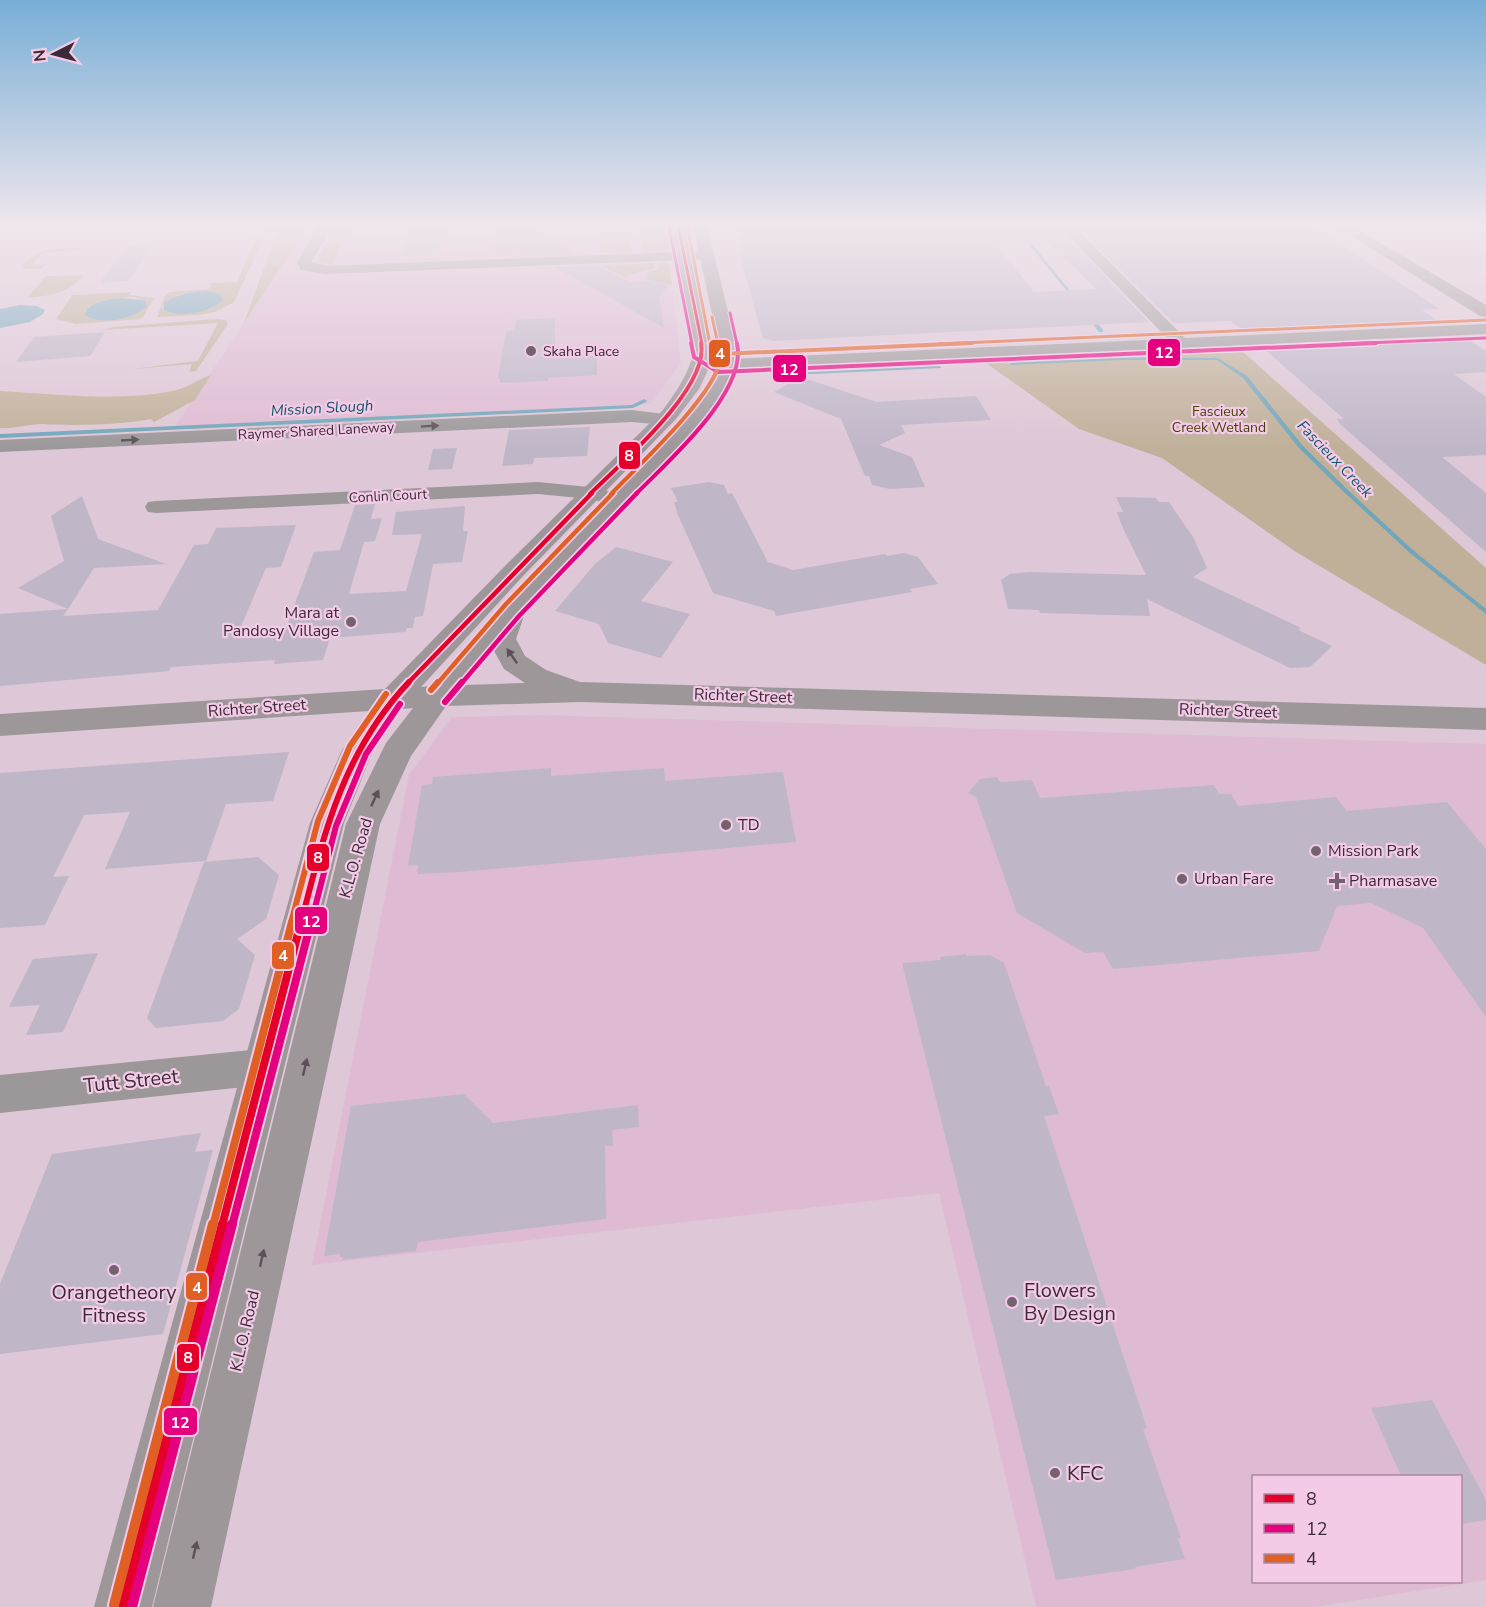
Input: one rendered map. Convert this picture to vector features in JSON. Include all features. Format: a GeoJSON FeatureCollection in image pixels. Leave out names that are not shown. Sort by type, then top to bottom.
{"type":"FeatureCollection","features":[{"type":"Feature","properties":{"kind":"main road"},"geometry":{"type":"LineString","coordinates":[[123,1607],[327,823],[358,750],[393,699],[589,493],[665,419],[689,389],[703,354],[693,300]]}},
{"type":"Feature","properties":{"kind":"main road"},"geometry":{"type":"LineString","coordinates":[[716,300],[729,360]]}},
{"type":"Feature","properties":{"kind":"main road"},"geometry":{"type":"LineString","coordinates":[[1466,300],[1486,312]]}},
{"type":"Feature","properties":{"kind":"main road","name":"K.L.O. Road"},"geometry":{"type":"LineString","coordinates":[[182,1607],[363,824],[397,752],[438,696],[512,610],[686,430],[715,393],[729,360]]}},
{"type":"Feature","properties":{"kind":"main road"},"geometry":{"type":"LineString","coordinates":[[512,610],[502,639],[514,662],[536,676],[581,692]]}},
{"type":"Feature","properties":{"kind":"main road","name":"Richter Street"},"geometry":{"type":"LineString","coordinates":[[0,725],[438,696],[581,692],[1486,720]]}},
{"type":"Feature","properties":{"kind":"street"},"geometry":{"type":"LineString","coordinates":[[1139,300],[1180,342]]}},
{"type":"Feature","properties":{"kind":"street"},"geometry":{"type":"LineString","coordinates":[[703,354],[709,360],[780,360],[1486,329]]}},
{"type":"Feature","properties":{"kind":"street","name":"Raymer Shared Laneway"},"geometry":{"type":"LineString","coordinates":[[0,446],[632,416],[665,419]]}},
{"type":"Feature","properties":{"kind":"street","name":"Conlin Court"},"geometry":{"type":"LineString","coordinates":[[156,507],[538,488],[589,493],[619,499]]}},
{"type":"Feature","properties":{"kind":"street","name":"Tutt Street"},"geometry":{"type":"LineString","coordinates":[[0,1094],[262,1067]]}},
{"type":"Feature","properties":{"kind":"shaded area"},"geometry":{"type":"Polygon","coordinates":[[[259,300],[674,300],[681,363],[651,404],[174,428],[259,300]]]}},
{"type":"Feature","properties":{"kind":"shaded area"},"geometry":{"type":"Polygon","coordinates":[[[540,715],[1486,744],[1486,1580],[1314,1607],[1036,1607],[939,1193],[312,1265],[409,775],[452,717],[540,715]]]}},
{"type":"Feature","properties":{"kind":"green space"},"geometry":{"type":"Polygon","coordinates":[[[69,300],[110,300],[103,301],[85,312],[102,320],[109,320],[123,315],[145,300],[153,300],[143,317],[139,319],[76,324],[56,319],[69,300]]]}},
{"type":"Feature","properties":{"kind":"green space"},"geometry":{"type":"Polygon","coordinates":[[[163,300],[171,300],[162,306],[163,309],[180,313],[213,308],[210,300],[235,300],[215,312],[157,317],[163,300]]]}},
{"type":"Feature","properties":{"kind":"green space"},"geometry":{"type":"Polygon","coordinates":[[[252,300],[259,300],[244,323],[252,300]]]}},
{"type":"Feature","properties":{"kind":"green space"},"geometry":{"type":"Polygon","coordinates":[[[226,320],[228,324],[196,371],[189,372],[192,364],[132,369],[198,361],[218,323],[104,330],[113,327],[226,320]]]}},
{"type":"Feature","properties":{"kind":"green space","name":"Fascieux Creek Wetland"},"geometry":{"type":"Polygon","coordinates":[[[1242,351],[1486,568],[1486,665],[1296,552],[1162,458],[1079,429],[986,363],[1242,351]]]}},
{"type":"Feature","properties":{"kind":"green space"},"geometry":{"type":"Polygon","coordinates":[[[211,375],[195,400],[154,422],[151,419],[111,424],[42,424],[0,428],[0,391],[108,397],[130,396],[173,391],[211,375]]]}},
{"type":"Feature","properties":{"kind":"water"},"geometry":{"type":"Polygon","coordinates":[[[106,300],[145,300],[147,306],[141,311],[117,320],[100,320],[85,315],[87,310],[95,304],[106,300]]]}},
{"type":"Feature","properties":{"kind":"water"},"geometry":{"type":"Polygon","coordinates":[[[169,300],[223,300],[202,311],[185,314],[163,309],[165,302],[169,300]]]}},
{"type":"Feature","properties":{"kind":"water"},"geometry":{"type":"Polygon","coordinates":[[[20,305],[37,306],[45,310],[43,314],[30,322],[0,328],[0,309],[20,305]]]}},
{"type":"Feature","properties":{"kind":"building"},"geometry":{"type":"Polygon","coordinates":[[[613,300],[659,300],[664,328],[613,300]]]}},
{"type":"Feature","properties":{"kind":"building"},"geometry":{"type":"Polygon","coordinates":[[[752,300],[1128,300],[1149,322],[773,341],[763,338],[752,300]]]}},
{"type":"Feature","properties":{"kind":"building"},"geometry":{"type":"Polygon","coordinates":[[[1150,300],[1426,300],[1440,309],[1422,310],[1443,324],[1245,333],[1231,321],[1177,323],[1171,321],[1150,300]]]}},
{"type":"Feature","properties":{"kind":"building","name":"Skaha Place"},"geometry":{"type":"Polygon","coordinates":[[[555,318],[555,357],[597,355],[597,375],[548,378],[548,381],[501,383],[498,377],[506,331],[514,329],[516,320],[555,318]]]}},
{"type":"Feature","properties":{"kind":"building"},"geometry":{"type":"Polygon","coordinates":[[[105,332],[90,356],[16,362],[34,337],[105,332]]]}},
{"type":"Feature","properties":{"kind":"building"},"geometry":{"type":"Polygon","coordinates":[[[1464,337],[1486,351],[1486,372],[1454,374],[1486,397],[1486,455],[1442,457],[1486,493],[1486,552],[1340,424],[1337,419],[1344,419],[1262,347],[1464,337]]]}},
{"type":"Feature","properties":{"kind":"building"},"geometry":{"type":"Polygon","coordinates":[[[807,379],[877,402],[976,396],[991,420],[901,425],[905,433],[879,445],[912,457],[925,487],[890,489],[872,485],[869,476],[865,476],[841,419],[774,392],[795,380],[807,379]]]}},
{"type":"Feature","properties":{"kind":"building"},"geometry":{"type":"Polygon","coordinates":[[[590,427],[587,456],[534,458],[533,464],[502,466],[509,430],[590,427]]]}},
{"type":"Feature","properties":{"kind":"building"},"geometry":{"type":"Polygon","coordinates":[[[457,448],[452,469],[428,470],[433,449],[457,448]]]}},
{"type":"Feature","properties":{"kind":"building"},"geometry":{"type":"Polygon","coordinates":[[[709,482],[724,485],[728,494],[732,493],[768,562],[793,570],[885,554],[887,556],[904,553],[918,557],[938,584],[910,589],[912,592],[776,616],[774,611],[713,593],[678,515],[674,502],[678,502],[671,488],[709,482]]]}},
{"type":"Feature","properties":{"kind":"building"},"geometry":{"type":"Polygon","coordinates":[[[82,496],[98,539],[166,564],[94,568],[68,609],[18,588],[64,561],[51,516],[82,496]]]}},
{"type":"Feature","properties":{"kind":"building"},"geometry":{"type":"Polygon","coordinates":[[[1116,497],[1156,498],[1159,502],[1169,502],[1193,537],[1207,568],[1193,577],[1301,628],[1298,630],[1332,646],[1310,667],[1290,668],[1147,599],[1150,616],[1040,613],[1039,610],[1008,609],[1001,580],[1010,574],[1029,572],[1146,575],[1122,526],[1117,512],[1123,512],[1116,497]]]}},
{"type":"Feature","properties":{"kind":"building"},"geometry":{"type":"Polygon","coordinates":[[[375,504],[371,519],[382,518],[375,541],[364,542],[349,594],[406,591],[422,534],[392,535],[396,512],[465,506],[463,531],[468,531],[462,562],[433,564],[423,616],[415,617],[413,628],[407,628],[405,632],[330,638],[323,660],[274,664],[275,660],[171,667],[169,671],[0,686],[0,614],[68,609],[63,616],[158,610],[194,545],[208,544],[216,528],[296,525],[281,567],[266,568],[239,631],[286,628],[314,552],[340,550],[355,505],[375,504]]]}},
{"type":"Feature","properties":{"kind":"building"},"geometry":{"type":"Polygon","coordinates":[[[616,547],[673,562],[641,601],[690,614],[661,658],[608,643],[599,624],[555,611],[595,564],[616,547]]]}},
{"type":"Feature","properties":{"kind":"building"},"geometry":{"type":"Polygon","coordinates":[[[289,752],[273,801],[226,804],[206,861],[105,869],[130,812],[84,815],[53,877],[69,876],[45,925],[0,928],[0,773],[289,752]]]}},
{"type":"Feature","properties":{"kind":"building"},"geometry":{"type":"Polygon","coordinates":[[[551,768],[551,776],[664,768],[665,781],[783,772],[796,842],[459,872],[417,874],[418,865],[408,866],[422,785],[432,784],[433,777],[551,768]]]}},
{"type":"Feature","properties":{"kind":"building"},"geometry":{"type":"Polygon","coordinates":[[[997,777],[1000,782],[1032,780],[1040,798],[1214,785],[1219,794],[1231,794],[1238,806],[1336,797],[1347,811],[1447,802],[1486,849],[1486,1017],[1423,928],[1371,903],[1337,906],[1319,951],[1113,969],[1103,952],[1085,953],[1017,913],[976,797],[968,793],[980,779],[997,777]]]}},
{"type":"Feature","properties":{"kind":"building"},"geometry":{"type":"Polygon","coordinates":[[[258,857],[279,875],[266,919],[237,939],[255,955],[239,1009],[223,1021],[156,1028],[147,1018],[204,862],[258,857]]]}},
{"type":"Feature","properties":{"kind":"building"},"geometry":{"type":"Polygon","coordinates":[[[98,953],[63,1032],[26,1035],[40,1005],[9,1007],[33,959],[98,953]]]}},
{"type":"Feature","properties":{"kind":"building"},"geometry":{"type":"Polygon","coordinates":[[[966,954],[967,956],[990,955],[1004,963],[1046,1086],[1049,1086],[1059,1114],[1044,1116],[1147,1428],[1143,1429],[1181,1538],[1178,1538],[1185,1559],[1135,1567],[1136,1569],[1056,1580],[903,967],[903,963],[941,960],[940,957],[966,954]]]}},
{"type":"Feature","properties":{"kind":"building"},"geometry":{"type":"Polygon","coordinates":[[[464,1094],[493,1123],[638,1105],[639,1127],[612,1130],[613,1146],[605,1146],[606,1219],[418,1242],[416,1251],[342,1260],[343,1257],[340,1257],[340,1254],[324,1256],[351,1106],[464,1094]]]}},
{"type":"Feature","properties":{"kind":"building"},"geometry":{"type":"Polygon","coordinates":[[[201,1133],[195,1152],[213,1150],[163,1334],[0,1354],[0,1284],[52,1154],[201,1133]]]}},
{"type":"Feature","properties":{"kind":"building"},"geometry":{"type":"Polygon","coordinates":[[[1432,1400],[1486,1500],[1486,1520],[1462,1524],[1462,1475],[1401,1475],[1371,1408],[1432,1400]]]}},
{"type":"Feature","properties":{"kind":"waterway","name":"Fascieux Creek"},"geometry":{"type":"LineString","coordinates":[[1089,316],[1101,331]]}},
{"type":"Feature","properties":{"kind":"waterway","name":"Fascieux Creek"},"geometry":{"type":"LineString","coordinates":[[1012,364],[1121,359],[1218,359],[1245,377],[1301,447],[1347,492],[1412,552],[1486,612]]}},
{"type":"Feature","properties":{"kind":"waterway","name":"Mission Slough"},"geometry":{"type":"LineString","coordinates":[[791,374],[939,367]]}},
{"type":"Feature","properties":{"kind":"waterway","name":"Mission Slough"},"geometry":{"type":"LineString","coordinates":[[0,436],[633,406],[644,401]]}},
{"type":"Feature","properties":{"kind":"transit line","name":"12"},"geometry":{"type":"LineString","coordinates":[[683,300],[694,357],[718,372],[1486,338]]}},
{"type":"Feature","properties":{"kind":"transit line","name":"8"},"geometry":{"type":"LineString","coordinates":[[123,1607],[327,823],[358,750],[393,699],[514,571],[669,415],[690,385],[703,351],[693,300]]}},
{"type":"Feature","properties":{"kind":"transit line","name":"4"},"geometry":{"type":"LineString","coordinates":[[702,300],[711,348],[721,354],[1486,320]]}},
{"type":"Feature","properties":{"kind":"transit line","name":"12"},"geometry":{"type":"LineString","coordinates":[[445,702],[519,616],[692,436],[722,399],[738,365],[738,349],[730,313]]}},
{"type":"Feature","properties":{"kind":"transit line","name":"4"},"geometry":{"type":"LineString","coordinates":[[431,690],[506,604],[679,424],[707,388],[720,362],[720,351],[712,317]]}},
{"type":"Feature","properties":{"kind":"transit line","name":"4"},"geometry":{"type":"LineString","coordinates":[[114,1605],[318,821],[350,746],[386,694]]}},
{"type":"Feature","properties":{"kind":"transit line","name":"12"},"geometry":{"type":"LineString","coordinates":[[132,1607],[336,826],[366,754],[400,704]]}},
{"type":"Feature","properties":{"kind":"place","name":"Skaha Place"},"geometry":{"type":"Point","coordinates":[531,351]}},
{"type":"Feature","properties":{"kind":"place","name":"Mara at Pandosy Village"},"geometry":{"type":"Point","coordinates":[351,622]}},
{"type":"Feature","properties":{"kind":"place","name":"TD"},"geometry":{"type":"Point","coordinates":[726,825]}},
{"type":"Feature","properties":{"kind":"place","name":"Mission Park"},"geometry":{"type":"Point","coordinates":[1316,851]}},
{"type":"Feature","properties":{"kind":"place","name":"Urban Fare"},"geometry":{"type":"Point","coordinates":[1182,879]}},
{"type":"Feature","properties":{"kind":"place","name":"Pharmasave"},"geometry":{"type":"Point","coordinates":[1337,881]}},
{"type":"Feature","properties":{"kind":"place","name":"Orangetheory Fitness"},"geometry":{"type":"Point","coordinates":[114,1270]}},
{"type":"Feature","properties":{"kind":"place","name":"Flowers By Design"},"geometry":{"type":"Point","coordinates":[1012,1302]}},
{"type":"Feature","properties":{"kind":"place","name":"KFC"},"geometry":{"type":"Point","coordinates":[1055,1473]}}]}
